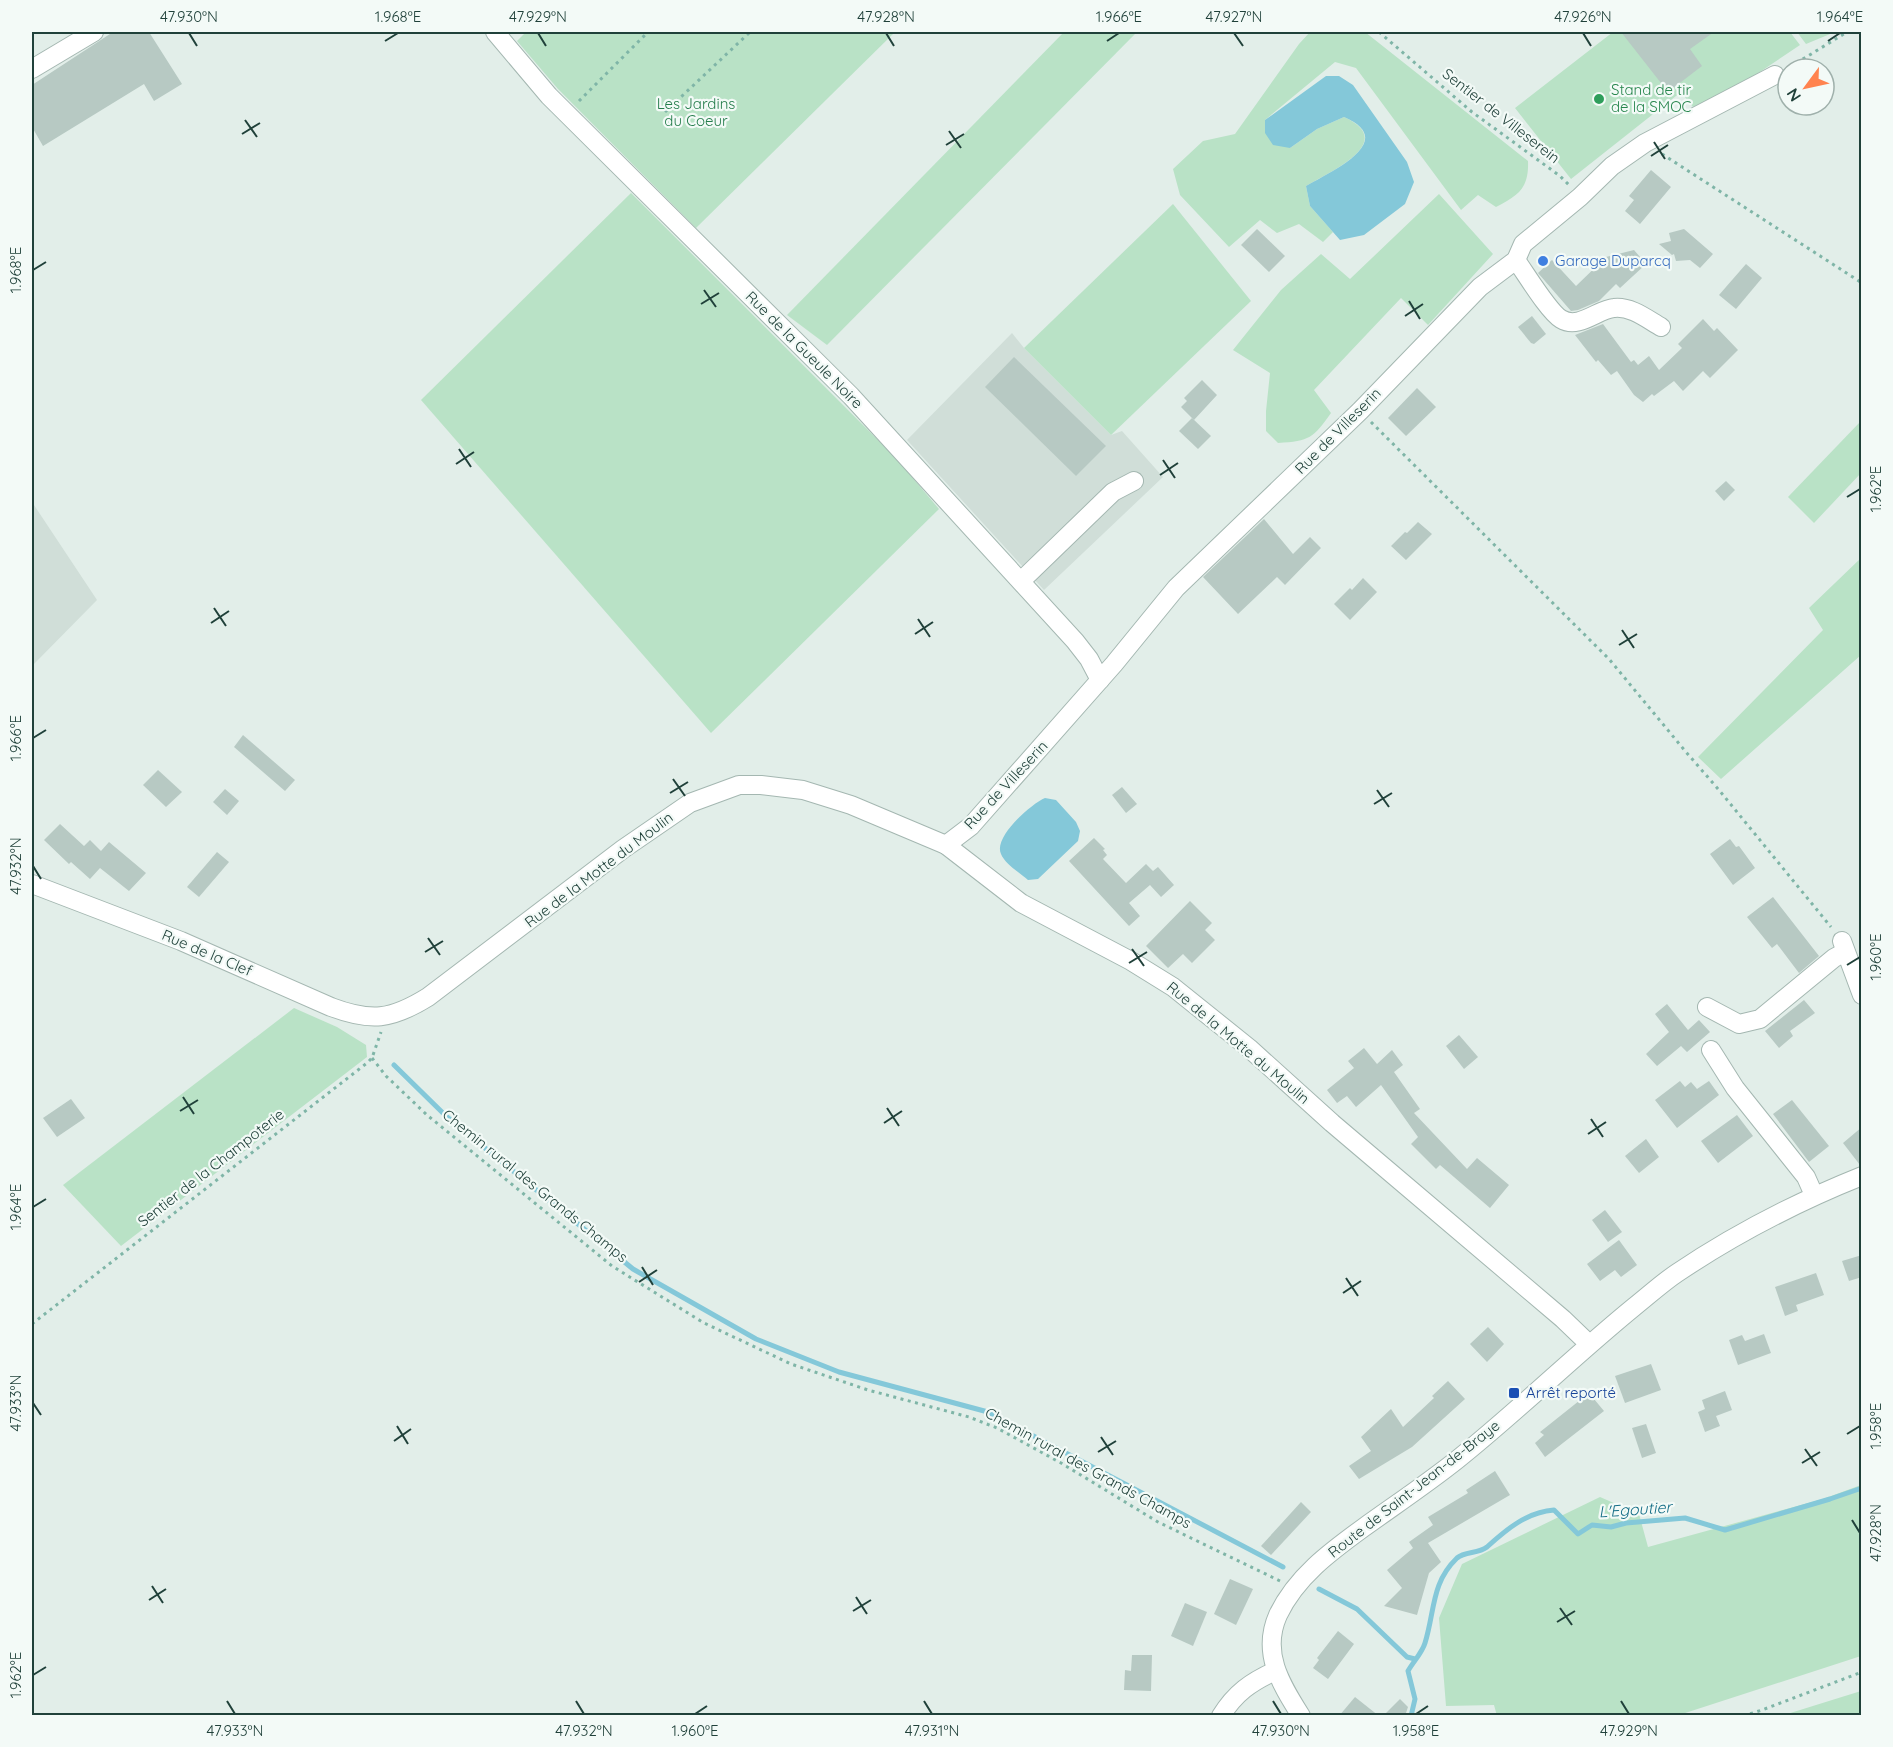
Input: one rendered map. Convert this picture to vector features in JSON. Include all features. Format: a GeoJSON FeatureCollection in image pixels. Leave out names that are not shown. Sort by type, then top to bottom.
{"type":"FeatureCollection","features":[{"type":"Feature","properties":{"kind":"street"},"geometry":{"type":"LineString","coordinates":[[32,69],[94,32]]}},
{"type":"Feature","properties":{"kind":"street","name":"Rue de la Gueule Noire"},"geometry":{"type":"LineString","coordinates":[[495,32],[549,96],[851,396],[1082,650],[1100,680]]}},
{"type":"Feature","properties":{"kind":"street","name":"Rue de Villeserin"},"geometry":{"type":"LineString","coordinates":[[946,844],[970,826],[1100,680],[1176,588],[1360,411],[1480,287],[1516,260],[1523,244],[1580,197],[1612,166],[1645,143],[1775,75]]}},
{"type":"Feature","properties":{"kind":"street"},"geometry":{"type":"LineString","coordinates":[[1516,260],[1562,320],[1571,322],[1587,319],[1612,308],[1636,313],[1661,327]]}},
{"type":"Feature","properties":{"kind":"street"},"geometry":{"type":"LineString","coordinates":[[1021,581],[1113,492],[1134,481]]}},
{"type":"Feature","properties":{"kind":"street","name":"Rue de la Motte du Moulin"},"geometry":{"type":"LineString","coordinates":[[382,1017],[398,1013],[428,997],[623,849],[690,803],[738,785],[803,790],[851,805],[946,844],[1021,903],[1131,961],[1173,987],[1249,1048],[1332,1123],[1563,1319],[1588,1344]]}},
{"type":"Feature","properties":{"kind":"street","name":"Rue de la Clef"},"geometry":{"type":"LineString","coordinates":[[32,884],[181,941],[331,1008],[355,1016],[382,1017]]}},
{"type":"Feature","properties":{"kind":"street"},"geometry":{"type":"LineString","coordinates":[[1843,946],[1862,995]]}},
{"type":"Feature","properties":{"kind":"street"},"geometry":{"type":"LineString","coordinates":[[1707,1007],[1739,1024],[1760,1019],[1834,958],[1843,946]]}},
{"type":"Feature","properties":{"kind":"street"},"geometry":{"type":"LineString","coordinates":[[1711,1050],[1735,1088],[1806,1177],[1814,1195]]}},
{"type":"Feature","properties":{"kind":"street","name":"Route de Saint-Jean-de-Braye"},"geometry":{"type":"LineString","coordinates":[[1301,1716],[1275,1671],[1272,1660],[1272,1634],[1287,1599],[1299,1581],[1341,1544],[1457,1460],[1588,1344],[1675,1274],[1782,1210],[1862,1176]]}},
{"type":"Feature","properties":{"kind":"street"},"geometry":{"type":"LineString","coordinates":[[1221,1716],[1231,1700],[1248,1686],[1275,1671]]}},
{"type":"Feature","properties":{"kind":"path"},"geometry":{"type":"LineString","coordinates":[[578,103],[648,32]]}},
{"type":"Feature","properties":{"kind":"path"},"geometry":{"type":"LineString","coordinates":[[664,112],[750,32]]}},
{"type":"Feature","properties":{"kind":"path","name":"Sentier de Villeserein"},"geometry":{"type":"LineString","coordinates":[[1379,32],[1472,112],[1560,176],[1580,197]]}},
{"type":"Feature","properties":{"kind":"path"},"geometry":{"type":"LineString","coordinates":[[1775,75],[1847,32]]}},
{"type":"Feature","properties":{"kind":"path"},"geometry":{"type":"LineString","coordinates":[[1645,143],[1862,283]]}},
{"type":"Feature","properties":{"kind":"path"},"geometry":{"type":"LineString","coordinates":[[1360,411],[1609,658],[1719,790],[1843,946]]}},
{"type":"Feature","properties":{"kind":"path"},"geometry":{"type":"LineString","coordinates":[[372,1058],[381,1034],[382,1017]]}},
{"type":"Feature","properties":{"kind":"path","name":"Sentier de la Champoterie"},"geometry":{"type":"LineString","coordinates":[[32,1324],[372,1058]]}},
{"type":"Feature","properties":{"kind":"path","name":"Chemin rural des Grands Champs"},"geometry":{"type":"LineString","coordinates":[[372,1058],[386,1076],[427,1115],[612,1266],[704,1323],[791,1364],[868,1390],[969,1417],[997,1428],[1061,1463],[1158,1522],[1283,1583]]}},
{"type":"Feature","properties":{"kind":"path"},"geometry":{"type":"LineString","coordinates":[[1743,1716],[1862,1671]]}},
{"type":"Feature","properties":{"kind":"shaded area"},"geometry":{"type":"Polygon","coordinates":[[[1012,333],[1024,348],[1111,435],[1122,431],[1163,477],[1044,590],[907,440],[1012,333]]]}},
{"type":"Feature","properties":{"kind":"shaded area"},"geometry":{"type":"Polygon","coordinates":[[[32,502],[97,600],[32,666],[32,502]]]}},
{"type":"Feature","properties":{"kind":"green space","name":"Les Jardins du Coeur"},"geometry":{"type":"Polygon","coordinates":[[[526,32],[895,32],[696,228],[558,89],[517,41],[526,32]]]}},
{"type":"Feature","properties":{"kind":"green space"},"geometry":{"type":"Polygon","coordinates":[[[1064,32],[1137,32],[827,345],[787,315],[1064,32]]]}},
{"type":"Feature","properties":{"kind":"green space"},"geometry":{"type":"Polygon","coordinates":[[[1310,32],[1365,32],[1528,161],[1527,178],[1521,190],[1511,199],[1496,207],[1478,195],[1461,210],[1356,68],[1335,62],[1265,120],[1290,148],[1317,129],[1344,117],[1359,127],[1365,136],[1355,156],[1306,186],[1310,206],[1333,232],[1323,242],[1299,224],[1277,233],[1260,220],[1229,247],[1180,195],[1173,169],[1203,141],[1235,134],[1310,32]]]}},
{"type":"Feature","properties":{"kind":"green space","name":"Stand de tir de la SMOC"},"geometry":{"type":"Polygon","coordinates":[[[1613,32],[1790,32],[1800,45],[1782,57],[1776,57],[1776,61],[1730,92],[1693,107],[1681,92],[1571,179],[1515,108],[1613,32]]]}},
{"type":"Feature","properties":{"kind":"green space"},"geometry":{"type":"Polygon","coordinates":[[[1797,32],[1835,32],[1806,44],[1797,32]]]}},
{"type":"Feature","properties":{"kind":"green space"},"geometry":{"type":"Polygon","coordinates":[[[631,193],[895,457],[939,509],[711,733],[421,400],[631,193]]]}},
{"type":"Feature","properties":{"kind":"green space"},"geometry":{"type":"Polygon","coordinates":[[[1439,194],[1493,254],[1428,325],[1401,298],[1314,390],[1331,413],[1320,428],[1310,437],[1278,443],[1266,431],[1270,373],[1233,350],[1281,290],[1321,254],[1350,279],[1439,194]]]}},
{"type":"Feature","properties":{"kind":"green space"},"geometry":{"type":"Polygon","coordinates":[[[1173,204],[1251,301],[1111,435],[1024,348],[1173,204]]]}},
{"type":"Feature","properties":{"kind":"green space"},"geometry":{"type":"Polygon","coordinates":[[[1861,421],[1861,473],[1814,523],[1788,497],[1861,421]]]}},
{"type":"Feature","properties":{"kind":"green space"},"geometry":{"type":"Polygon","coordinates":[[[1861,558],[1861,655],[1721,779],[1698,757],[1823,630],[1809,608],[1861,558]]]}},
{"type":"Feature","properties":{"kind":"green space"},"geometry":{"type":"Polygon","coordinates":[[[294,1008],[337,1027],[366,1045],[367,1057],[121,1246],[63,1185],[294,1008]]]}},
{"type":"Feature","properties":{"kind":"green space"},"geometry":{"type":"Polygon","coordinates":[[[1861,1485],[1861,1656],[1679,1715],[1497,1716],[1494,1705],[1446,1706],[1439,1618],[1462,1564],[1600,1497],[1639,1514],[1648,1547],[1823,1499],[1861,1485]]]}},
{"type":"Feature","properties":{"kind":"green space"},"geometry":{"type":"Polygon","coordinates":[[[1861,1691],[1861,1715],[1784,1715],[1861,1691]]]}},
{"type":"Feature","properties":{"kind":"water"},"geometry":{"type":"Polygon","coordinates":[[[1326,76],[1339,76],[1353,85],[1407,162],[1414,182],[1405,204],[1364,235],[1340,240],[1310,206],[1306,186],[1343,164],[1363,146],[1365,136],[1359,126],[1344,117],[1317,129],[1290,148],[1273,145],[1265,133],[1265,120],[1326,76]]]}},
{"type":"Feature","properties":{"kind":"water"},"geometry":{"type":"Polygon","coordinates":[[[1045,798],[1056,800],[1076,822],[1080,831],[1078,841],[1038,879],[1028,880],[1006,861],[1001,854],[1000,847],[1008,830],[1015,822],[1045,798]]]}},
{"type":"Feature","properties":{"kind":"building"},"geometry":{"type":"Polygon","coordinates":[[[113,32],[149,32],[182,84],[154,101],[144,84],[43,146],[32,127],[32,85],[113,32]]]}},
{"type":"Feature","properties":{"kind":"building"},"geometry":{"type":"Polygon","coordinates":[[[1621,32],[1714,32],[1690,49],[1702,66],[1668,92],[1621,32]]]}},
{"type":"Feature","properties":{"kind":"building"},"geometry":{"type":"Polygon","coordinates":[[[1651,170],[1671,187],[1640,224],[1625,211],[1634,200],[1629,196],[1651,170]]]}},
{"type":"Feature","properties":{"kind":"building"},"geometry":{"type":"Polygon","coordinates":[[[1257,229],[1285,256],[1269,272],[1241,245],[1257,229]]]}},
{"type":"Feature","properties":{"kind":"building"},"geometry":{"type":"Polygon","coordinates":[[[1684,229],[1713,254],[1700,268],[1690,260],[1676,261],[1674,254],[1672,255],[1659,244],[1671,241],[1669,233],[1684,229]]]}},
{"type":"Feature","properties":{"kind":"building"},"geometry":{"type":"Polygon","coordinates":[[[1634,250],[1646,264],[1620,288],[1616,284],[1599,301],[1578,310],[1571,311],[1538,273],[1552,260],[1576,286],[1606,257],[1634,250]]]}},
{"type":"Feature","properties":{"kind":"building"},"geometry":{"type":"Polygon","coordinates":[[[1746,264],[1762,278],[1736,309],[1719,295],[1746,264]]]}},
{"type":"Feature","properties":{"kind":"building"},"geometry":{"type":"Polygon","coordinates":[[[1532,316],[1546,334],[1534,344],[1518,327],[1532,316]]]}},
{"type":"Feature","properties":{"kind":"building"},"geometry":{"type":"Polygon","coordinates":[[[1703,319],[1714,331],[1717,328],[1738,350],[1710,378],[1703,371],[1683,391],[1674,381],[1643,402],[1634,395],[1617,371],[1611,375],[1598,360],[1596,362],[1575,335],[1603,324],[1631,362],[1634,360],[1638,365],[1649,356],[1659,370],[1682,348],[1678,344],[1703,319]]]}},
{"type":"Feature","properties":{"kind":"building"},"geometry":{"type":"Polygon","coordinates":[[[1014,357],[1106,446],[1076,476],[985,387],[1014,357]]]}},
{"type":"Feature","properties":{"kind":"building"},"geometry":{"type":"Polygon","coordinates":[[[1202,380],[1217,395],[1194,420],[1181,407],[1187,401],[1184,398],[1202,380]]]}},
{"type":"Feature","properties":{"kind":"building"},"geometry":{"type":"Polygon","coordinates":[[[1417,388],[1436,407],[1406,436],[1388,418],[1417,388]]]}},
{"type":"Feature","properties":{"kind":"building"},"geometry":{"type":"Polygon","coordinates":[[[1192,418],[1211,436],[1198,449],[1179,431],[1192,418]]]}},
{"type":"Feature","properties":{"kind":"building"},"geometry":{"type":"Polygon","coordinates":[[[1726,481],[1735,490],[1724,501],[1715,491],[1726,481]]]}},
{"type":"Feature","properties":{"kind":"building"},"geometry":{"type":"Polygon","coordinates":[[[1264,519],[1293,554],[1310,537],[1321,548],[1285,585],[1277,577],[1238,614],[1203,577],[1264,519]]]}},
{"type":"Feature","properties":{"kind":"building"},"geometry":{"type":"Polygon","coordinates":[[[1418,522],[1432,534],[1406,560],[1391,546],[1418,522]]]}},
{"type":"Feature","properties":{"kind":"building"},"geometry":{"type":"Polygon","coordinates":[[[1363,578],[1377,592],[1350,620],[1334,604],[1363,578]]]}},
{"type":"Feature","properties":{"kind":"building"},"geometry":{"type":"Polygon","coordinates":[[[243,735],[295,780],[285,791],[234,747],[243,735]]]}},
{"type":"Feature","properties":{"kind":"building"},"geometry":{"type":"Polygon","coordinates":[[[158,770],[182,792],[166,807],[143,785],[158,770]]]}},
{"type":"Feature","properties":{"kind":"building"},"geometry":{"type":"Polygon","coordinates":[[[1122,787],[1137,804],[1126,813],[1112,795],[1122,787]]]}},
{"type":"Feature","properties":{"kind":"building"},"geometry":{"type":"Polygon","coordinates":[[[225,789],[239,801],[227,815],[213,802],[225,789]]]}},
{"type":"Feature","properties":{"kind":"building"},"geometry":{"type":"Polygon","coordinates":[[[60,824],[84,846],[90,840],[101,851],[109,842],[146,873],[129,891],[100,868],[90,879],[71,862],[69,864],[44,840],[60,824]]]}},
{"type":"Feature","properties":{"kind":"building"},"geometry":{"type":"Polygon","coordinates":[[[1094,838],[1105,849],[1103,850],[1107,855],[1103,859],[1126,883],[1146,864],[1153,871],[1158,867],[1174,885],[1161,897],[1150,885],[1129,903],[1140,916],[1129,926],[1069,861],[1094,838]]]}},
{"type":"Feature","properties":{"kind":"building"},"geometry":{"type":"Polygon","coordinates":[[[1730,839],[1736,847],[1739,846],[1755,868],[1733,885],[1710,854],[1730,839]]]}},
{"type":"Feature","properties":{"kind":"building"},"geometry":{"type":"Polygon","coordinates":[[[217,852],[229,862],[199,897],[187,887],[217,852]]]}},
{"type":"Feature","properties":{"kind":"building"},"geometry":{"type":"Polygon","coordinates":[[[1773,897],[1819,956],[1799,973],[1777,944],[1772,948],[1747,917],[1773,897]]]}},
{"type":"Feature","properties":{"kind":"building"},"geometry":{"type":"Polygon","coordinates":[[[1190,901],[1212,923],[1205,930],[1215,940],[1192,963],[1183,954],[1168,968],[1146,946],[1190,901]]]}},
{"type":"Feature","properties":{"kind":"building"},"geometry":{"type":"Polygon","coordinates":[[[1804,1000],[1815,1013],[1790,1031],[1793,1036],[1779,1048],[1765,1031],[1804,1000]]]}},
{"type":"Feature","properties":{"kind":"building"},"geometry":{"type":"Polygon","coordinates":[[[1667,1004],[1688,1030],[1699,1020],[1710,1032],[1687,1052],[1681,1046],[1657,1066],[1646,1054],[1669,1032],[1655,1014],[1667,1004]]]}},
{"type":"Feature","properties":{"kind":"building"},"geometry":{"type":"Polygon","coordinates":[[[1459,1035],[1478,1057],[1464,1069],[1446,1046],[1459,1035]]]}},
{"type":"Feature","properties":{"kind":"building"},"geometry":{"type":"Polygon","coordinates":[[[1364,1048],[1377,1064],[1392,1050],[1403,1065],[1394,1072],[1420,1109],[1414,1113],[1467,1169],[1477,1158],[1509,1185],[1490,1208],[1440,1165],[1436,1169],[1411,1144],[1418,1137],[1381,1085],[1356,1107],[1347,1096],[1337,1103],[1327,1090],[1354,1068],[1348,1061],[1364,1048]]]}},
{"type":"Feature","properties":{"kind":"building"},"geometry":{"type":"Polygon","coordinates":[[[1680,1081],[1685,1087],[1691,1082],[1697,1089],[1709,1081],[1719,1095],[1677,1128],[1655,1100],[1680,1081]]]}},
{"type":"Feature","properties":{"kind":"building"},"geometry":{"type":"Polygon","coordinates":[[[71,1099],[85,1118],[57,1137],[43,1118],[71,1099]]]}},
{"type":"Feature","properties":{"kind":"building"},"geometry":{"type":"Polygon","coordinates":[[[1792,1100],[1829,1146],[1809,1162],[1773,1114],[1792,1100]]]}},
{"type":"Feature","properties":{"kind":"building"},"geometry":{"type":"Polygon","coordinates":[[[1737,1115],[1753,1136],[1718,1163],[1701,1141],[1737,1115]]]}},
{"type":"Feature","properties":{"kind":"building"},"geometry":{"type":"Polygon","coordinates":[[[1862,1127],[1862,1165],[1860,1165],[1843,1143],[1862,1127]]]}},
{"type":"Feature","properties":{"kind":"building"},"geometry":{"type":"Polygon","coordinates":[[[1646,1139],[1659,1157],[1639,1173],[1625,1156],[1646,1139]]]}},
{"type":"Feature","properties":{"kind":"building"},"geometry":{"type":"Polygon","coordinates":[[[1605,1210],[1622,1232],[1608,1242],[1592,1220],[1605,1210]]]}},
{"type":"Feature","properties":{"kind":"building"},"geometry":{"type":"Polygon","coordinates":[[[1619,1240],[1637,1265],[1621,1277],[1615,1270],[1600,1281],[1587,1264],[1619,1240]]]}},
{"type":"Feature","properties":{"kind":"building"},"geometry":{"type":"Polygon","coordinates":[[[1862,1255],[1862,1277],[1849,1281],[1842,1261],[1862,1255]]]}},
{"type":"Feature","properties":{"kind":"building"},"geometry":{"type":"Polygon","coordinates":[[[1816,1273],[1824,1295],[1796,1305],[1798,1311],[1785,1316],[1775,1287],[1816,1273]]]}},
{"type":"Feature","properties":{"kind":"building"},"geometry":{"type":"Polygon","coordinates":[[[1488,1327],[1504,1344],[1487,1362],[1470,1344],[1488,1327]]]}},
{"type":"Feature","properties":{"kind":"building"},"geometry":{"type":"Polygon","coordinates":[[[1764,1334],[1771,1353],[1738,1365],[1729,1340],[1742,1335],[1745,1341],[1764,1334]]]}},
{"type":"Feature","properties":{"kind":"building"},"geometry":{"type":"Polygon","coordinates":[[[1651,1364],[1661,1390],[1625,1403],[1615,1376],[1651,1364]]]}},
{"type":"Feature","properties":{"kind":"building"},"geometry":{"type":"Polygon","coordinates":[[[1448,1381],[1465,1399],[1412,1447],[1359,1479],[1349,1466],[1371,1451],[1361,1437],[1391,1409],[1403,1427],[1434,1398],[1432,1396],[1448,1381]]]}},
{"type":"Feature","properties":{"kind":"building"},"geometry":{"type":"Polygon","coordinates":[[[1725,1391],[1732,1410],[1716,1416],[1720,1426],[1705,1432],[1698,1412],[1705,1409],[1702,1400],[1725,1391]]]}},
{"type":"Feature","properties":{"kind":"building"},"geometry":{"type":"Polygon","coordinates":[[[1589,1393],[1604,1411],[1545,1457],[1535,1443],[1544,1435],[1540,1432],[1589,1393]]]}},
{"type":"Feature","properties":{"kind":"building"},"geometry":{"type":"Polygon","coordinates":[[[1646,1424],[1656,1453],[1642,1458],[1632,1428],[1646,1424]]]}},
{"type":"Feature","properties":{"kind":"building"},"geometry":{"type":"Polygon","coordinates":[[[1495,1471],[1510,1495],[1428,1543],[1441,1562],[1429,1573],[1417,1615],[1384,1606],[1402,1588],[1387,1570],[1413,1548],[1409,1542],[1433,1525],[1428,1517],[1468,1493],[1466,1490],[1495,1471]]]}},
{"type":"Feature","properties":{"kind":"building"},"geometry":{"type":"Polygon","coordinates":[[[1301,1502],[1311,1512],[1271,1555],[1261,1546],[1301,1502]]]}},
{"type":"Feature","properties":{"kind":"building"},"geometry":{"type":"Polygon","coordinates":[[[1230,1579],[1253,1589],[1236,1625],[1214,1614],[1230,1579]]]}},
{"type":"Feature","properties":{"kind":"building"},"geometry":{"type":"Polygon","coordinates":[[[1185,1603],[1207,1612],[1193,1646],[1171,1636],[1185,1603]]]}},
{"type":"Feature","properties":{"kind":"building"},"geometry":{"type":"Polygon","coordinates":[[[1338,1631],[1354,1644],[1328,1679],[1313,1668],[1319,1660],[1317,1658],[1338,1631]]]}},
{"type":"Feature","properties":{"kind":"building"},"geometry":{"type":"Polygon","coordinates":[[[1132,1655],[1152,1655],[1151,1691],[1124,1690],[1125,1670],[1131,1671],[1132,1655]]]}},
{"type":"Feature","properties":{"kind":"building"},"geometry":{"type":"Polygon","coordinates":[[[1355,1697],[1379,1716],[1339,1716],[1355,1697]]]}},
{"type":"Feature","properties":{"kind":"building"},"geometry":{"type":"Polygon","coordinates":[[[1400,1699],[1408,1707],[1405,1716],[1383,1716],[1400,1699]]]}},
{"type":"Feature","properties":{"kind":"waterway"},"geometry":{"type":"LineString","coordinates":[[394,1065],[447,1117],[633,1269],[756,1339],[839,1372],[988,1412],[1283,1567]]}},
{"type":"Feature","properties":{"kind":"waterway","name":"L'Egoutier"},"geometry":{"type":"LineString","coordinates":[[1411,1716],[1415,1699],[1408,1671],[1425,1643],[1442,1577],[1457,1558],[1487,1547],[1526,1518],[1554,1510],[1578,1534],[1592,1525],[1611,1527],[1626,1523],[1685,1518],[1725,1530],[1862,1488]]}},
{"type":"Feature","properties":{"kind":"waterway"},"geometry":{"type":"LineString","coordinates":[[1319,1589],[1357,1609],[1407,1657],[1415,1659]]}},
{"type":"Feature","properties":{"kind":"place","name":"Stand de tir de la SMOC"},"geometry":{"type":"Point","coordinates":[1599,99]}},
{"type":"Feature","properties":{"kind":"place","name":"Garage Duparcq"},"geometry":{"type":"Point","coordinates":[1543,261]}},
{"type":"Feature","properties":{"kind":"place","name":"Arrêt reporté"},"geometry":{"type":"Point","coordinates":[1514,1393]}}]}
